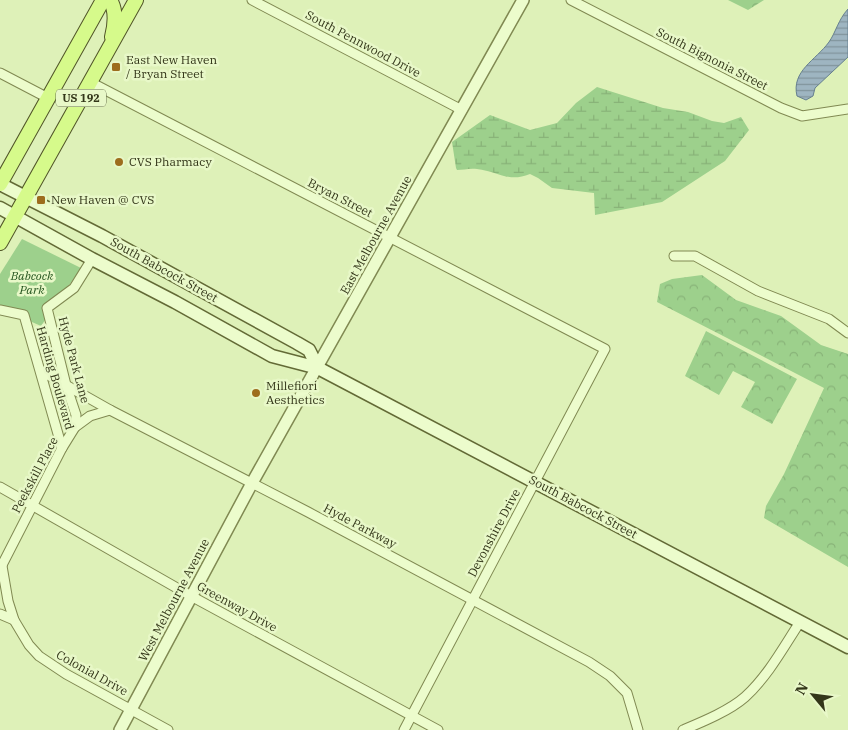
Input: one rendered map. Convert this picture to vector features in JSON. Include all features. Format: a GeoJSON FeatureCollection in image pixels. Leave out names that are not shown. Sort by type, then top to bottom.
{"type":"FeatureCollection","features":[{"type":"Feature","properties":{"kind":"main road","name":"US 192"},"geometry":{"type":"LineString","coordinates":[[0,184],[103,0]]}},
{"type":"Feature","properties":{"kind":"main road"},"geometry":{"type":"LineString","coordinates":[[110,0],[113,4],[115,15],[111,45]]}},
{"type":"Feature","properties":{"kind":"main road","name":"US 192"},"geometry":{"type":"LineString","coordinates":[[0,243],[136,0]]}},
{"type":"Feature","properties":{"kind":"main road","name":"South Babcock Street"},"geometry":{"type":"LineString","coordinates":[[0,184],[110,240],[309,350],[318,368]]}},
{"type":"Feature","properties":{"kind":"main road","name":"South Babcock Street"},"geometry":{"type":"LineString","coordinates":[[0,208],[272,356],[318,368],[848,647]]}},
{"type":"Feature","properties":{"kind":"street","name":"South Pennwood Drive"},"geometry":{"type":"LineString","coordinates":[[252,0],[462,110]]}},
{"type":"Feature","properties":{"kind":"street","name":"East Melbourne Avenue"},"geometry":{"type":"LineString","coordinates":[[252,483],[523,0]]}},
{"type":"Feature","properties":{"kind":"street","name":"South Bignonia Street"},"geometry":{"type":"LineString","coordinates":[[571,0],[782,108],[802,116],[848,109]]}},
{"type":"Feature","properties":{"kind":"street"},"geometry":{"type":"LineString","coordinates":[[0,73],[48,98]]}},
{"type":"Feature","properties":{"kind":"street","name":"Bryan Street"},"geometry":{"type":"LineString","coordinates":[[90,82],[605,349]]}},
{"type":"Feature","properties":{"kind":"street"},"geometry":{"type":"LineString","coordinates":[[674,256],[695,256],[758,292],[828,319],[848,333]]}},
{"type":"Feature","properties":{"kind":"street","name":"Hyde Park Lane"},"geometry":{"type":"LineString","coordinates":[[75,426],[76,415],[66,385],[47,308],[74,288],[92,259]]}},
{"type":"Feature","properties":{"kind":"street","name":"Harding Boulevard"},"geometry":{"type":"LineString","coordinates":[[0,310],[24,315],[62,448]]}},
{"type":"Feature","properties":{"kind":"street","name":"Devonshire Drive"},"geometry":{"type":"LineString","coordinates":[[404,730],[605,349]]}},
{"type":"Feature","properties":{"kind":"street","name":"Hyde Parkway"},"geometry":{"type":"LineString","coordinates":[[41,371],[110,410],[473,599],[589,662],[610,676],[627,693],[638,730]]}},
{"type":"Feature","properties":{"kind":"street"},"geometry":{"type":"LineString","coordinates":[[75,426],[90,416],[110,410]]}},
{"type":"Feature","properties":{"kind":"street","name":"Peekskill Place"},"geometry":{"type":"LineString","coordinates":[[1,568],[75,426]]}},
{"type":"Feature","properties":{"kind":"street","name":"West Melbourne Avenue"},"geometry":{"type":"LineString","coordinates":[[120,730],[252,483]]}},
{"type":"Feature","properties":{"kind":"street","name":"Greenway Drive"},"geometry":{"type":"LineString","coordinates":[[0,488],[192,596],[438,730]]}},
{"type":"Feature","properties":{"kind":"street","name":"Colonial Drive"},"geometry":{"type":"LineString","coordinates":[[1,568],[14,620],[29,645],[50,665],[168,730]]}},
{"type":"Feature","properties":{"kind":"street"},"geometry":{"type":"LineString","coordinates":[[0,614],[14,620]]}},
{"type":"Feature","properties":{"kind":"street"},"geometry":{"type":"LineString","coordinates":[[683,730],[706,720],[743,699],[769,670],[800,622]]}},
{"type":"Feature","properties":{"kind":"green space"},"geometry":{"type":"Polygon","coordinates":[[[728,0],[764,0],[748,10],[728,0]]]}},
{"type":"Feature","properties":{"kind":"green space"},"geometry":{"type":"Polygon","coordinates":[[[597,87],[663,108],[688,112],[712,121],[724,123],[741,117],[749,130],[725,161],[662,202],[595,215],[594,193],[552,188],[530,174],[509,177],[477,169],[457,170],[452,142],[490,115],[530,130],[557,123],[576,103],[597,87]]]}},
{"type":"Feature","properties":{"kind":"green space","name":"Babcock Park"},"geometry":{"type":"Polygon","coordinates":[[[22,239],[81,268],[41,326],[0,308],[0,274],[22,239]]]}},
{"type":"Feature","properties":{"kind":"green space"},"geometry":{"type":"Polygon","coordinates":[[[702,275],[736,300],[781,316],[821,345],[848,354],[848,567],[764,518],[766,506],[784,474],[824,388],[657,302],[660,284],[672,279],[702,275]]]}},
{"type":"Feature","properties":{"kind":"green space"},"geometry":{"type":"Polygon","coordinates":[[[706,331],[797,379],[772,424],[741,407],[755,382],[733,371],[719,395],[685,376],[706,331]]]}},
{"type":"Feature","properties":{"kind":"water"},"geometry":{"type":"Polygon","coordinates":[[[848,9],[848,57],[815,88],[813,96],[806,100],[797,96],[796,87],[801,73],[829,42],[848,9]]]}},
{"type":"Feature","properties":{"kind":"place","name":"East New Haven / Bryan Street"},"geometry":{"type":"Point","coordinates":[116,67]}},
{"type":"Feature","properties":{"kind":"place","name":"CVS Pharmacy"},"geometry":{"type":"Point","coordinates":[119,162]}},
{"type":"Feature","properties":{"kind":"place","name":"New Haven @ CVS"},"geometry":{"type":"Point","coordinates":[41,200]}},
{"type":"Feature","properties":{"kind":"place","name":"Millefiori Aesthetics"},"geometry":{"type":"Point","coordinates":[256,393]}}]}
